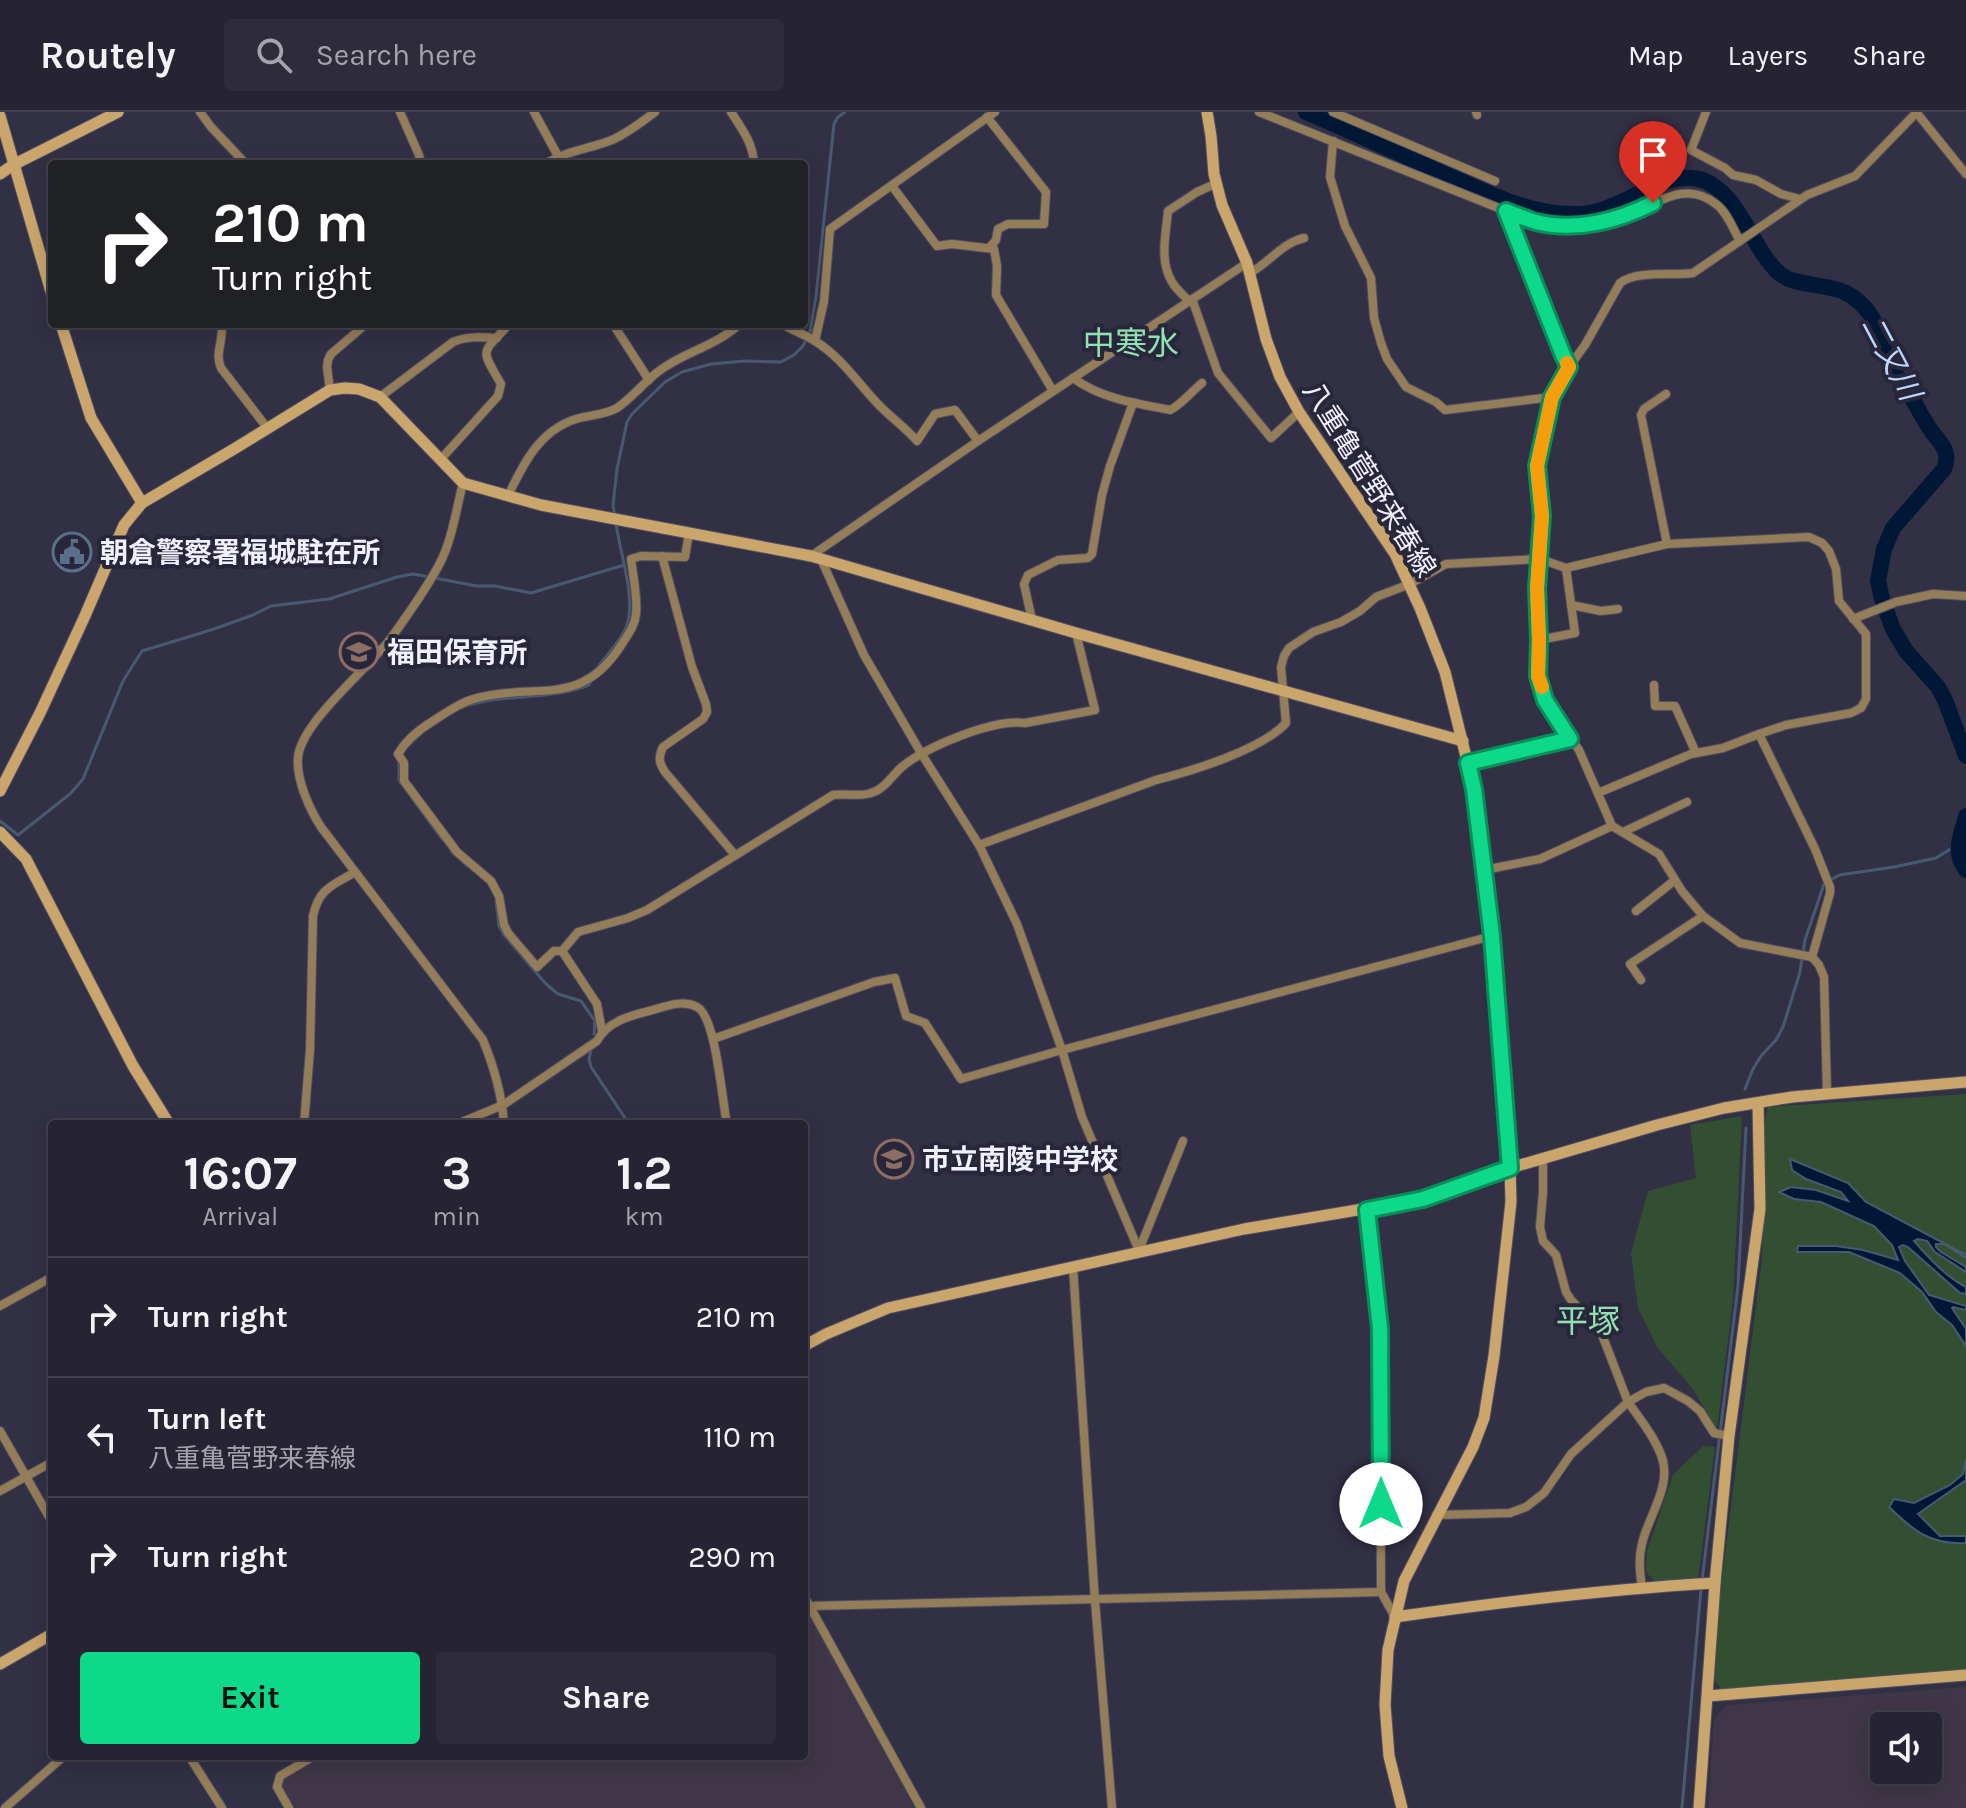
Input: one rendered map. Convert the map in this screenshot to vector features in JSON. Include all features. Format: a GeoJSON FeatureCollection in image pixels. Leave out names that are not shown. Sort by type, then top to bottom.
{"type":"FeatureCollection","features":[{"type":"Feature","properties":{"kind":"street"},"geometry":{"type":"LineString","coordinates":[[0,174],[118,112]]}},
{"type":"Feature","properties":{"kind":"street"},"geometry":{"type":"LineString","coordinates":[[200,112],[242,160]]}},
{"type":"Feature","properties":{"kind":"street"},"geometry":{"type":"LineString","coordinates":[[400,112],[420,160]]}},
{"type":"Feature","properties":{"kind":"street"},"geometry":{"type":"LineString","coordinates":[[534,112],[561,160]]}},
{"type":"Feature","properties":{"kind":"street"},"geometry":{"type":"LineString","coordinates":[[552,160],[611,140],[655,112]]}},
{"type":"Feature","properties":{"kind":"street"},"geometry":{"type":"LineString","coordinates":[[731,112],[749,139],[753,160]]}},
{"type":"Feature","properties":{"kind":"street","name":"八重亀菅野来春線"},"geometry":{"type":"LineString","coordinates":[[1207,112],[1222,205],[1249,268],[1266,339],[1280,377],[1299,412],[1395,554],[1445,672],[1474,789],[1492,936],[1511,1202],[1484,1418],[1473,1447],[1404,1581],[1388,1650],[1385,1705],[1389,1756],[1402,1808]]}},
{"type":"Feature","properties":{"kind":"street"},"geometry":{"type":"LineString","coordinates":[[1259,112],[1539,223],[1584,225],[1619,218],[1668,196],[1694,195],[1716,203],[1740,241]]}},
{"type":"Feature","properties":{"kind":"street"},"geometry":{"type":"LineString","coordinates":[[1333,112],[1495,181]]}},
{"type":"Feature","properties":{"kind":"street"},"geometry":{"type":"LineString","coordinates":[[1706,112],[1691,150],[1733,175],[1756,180],[1781,194],[1800,199]]}},
{"type":"Feature","properties":{"kind":"street"},"geometry":{"type":"LineString","coordinates":[[1827,1093],[1824,977],[1819,965],[1812,957],[1740,943],[1703,916],[1659,854],[1612,826],[1579,750],[1545,700],[1538,676],[1537,588],[1542,516],[1537,466],[1552,397],[1620,283],[1627,278],[1693,273],[1800,199],[1855,176],[1916,112],[1966,174]]}},
{"type":"Feature","properties":{"kind":"street"},"geometry":{"type":"LineString","coordinates":[[815,341],[824,301],[830,229],[991,115],[1046,192],[1044,224],[1008,224],[998,229],[996,240],[990,247]]}},
{"type":"Feature","properties":{"kind":"street"},"geometry":{"type":"LineString","coordinates":[[0,116],[48,282]]}},
{"type":"Feature","properties":{"kind":"street"},"geometry":{"type":"LineString","coordinates":[[1333,141],[1330,177],[1345,226],[1371,278],[1374,318],[1381,343],[1387,359],[1406,387],[1445,410],[1552,397]]}},
{"type":"Feature","properties":{"kind":"street"},"geometry":{"type":"LineString","coordinates":[[1217,183],[1168,211],[1164,254],[1167,272],[1171,281],[1190,300],[1218,373],[1271,438],[1299,412]]}},
{"type":"Feature","properties":{"kind":"street"},"geometry":{"type":"LineString","coordinates":[[892,186],[937,246],[952,244],[994,249],[996,295],[1053,391]]}},
{"type":"Feature","properties":{"kind":"street"},"geometry":{"type":"LineString","coordinates":[[1506,211],[1569,367]]}},
{"type":"Feature","properties":{"kind":"street"},"geometry":{"type":"LineString","coordinates":[[816,557],[978,441],[1190,300],[1249,268],[1263,265],[1283,246],[1304,238]]}},
{"type":"Feature","properties":{"kind":"street"},"geometry":{"type":"LineString","coordinates":[[62,328],[91,418],[142,503]]}},
{"type":"Feature","properties":{"kind":"street"},"geometry":{"type":"LineString","coordinates":[[222,328],[218,360],[221,368],[268,429]]}},
{"type":"Feature","properties":{"kind":"street"},"geometry":{"type":"LineString","coordinates":[[330,390],[328,360],[331,354],[361,328]]}},
{"type":"Feature","properties":{"kind":"street"},"geometry":{"type":"LineString","coordinates":[[441,459],[498,396],[501,384],[485,355],[486,349],[506,328]]}},
{"type":"Feature","properties":{"kind":"street"},"geometry":{"type":"LineString","coordinates":[[616,328],[649,380]]}},
{"type":"Feature","properties":{"kind":"street"},"geometry":{"type":"LineString","coordinates":[[508,496],[525,460],[559,426],[618,407],[659,370],[713,344],[735,328]]}},
{"type":"Feature","properties":{"kind":"street"},"geometry":{"type":"LineString","coordinates":[[789,328],[815,341],[851,371],[876,402],[903,424],[917,441],[935,414],[955,410],[978,441]]}},
{"type":"Feature","properties":{"kind":"street"},"geometry":{"type":"LineString","coordinates":[[380,397],[453,342],[475,337],[497,338]]}},
{"type":"Feature","properties":{"kind":"street"},"geometry":{"type":"LineString","coordinates":[[1073,378],[1101,394],[1170,410],[1202,383]]}},
{"type":"Feature","properties":{"kind":"street"},"geometry":{"type":"LineString","coordinates":[[0,791],[46,700],[124,525],[142,503],[330,390],[345,388],[359,389],[380,397],[463,483],[541,505],[816,557],[1463,741]]}},
{"type":"Feature","properties":{"kind":"street"},"geometry":{"type":"LineString","coordinates":[[1666,394],[1644,409],[1641,415],[1667,544]]}},
{"type":"Feature","properties":{"kind":"street"},"geometry":{"type":"LineString","coordinates":[[1032,620],[1024,584],[1028,575],[1058,560],[1088,558],[1092,554],[1102,495],[1133,403]]}},
{"type":"Feature","properties":{"kind":"street"},"geometry":{"type":"LineString","coordinates":[[463,483],[448,543],[439,565],[386,645],[326,708],[302,742],[298,758],[309,808],[483,1040],[491,1058],[504,1120]]}},
{"type":"Feature","properties":{"kind":"street"},"geometry":{"type":"LineString","coordinates":[[689,533],[685,557],[641,556],[631,559],[636,614],[633,627],[601,671],[572,687],[494,694],[461,703],[419,731],[398,754],[404,763],[404,781],[457,852],[491,881],[499,896],[508,933],[537,967],[554,951],[562,951],[578,932],[647,910],[833,795],[865,795],[880,790],[893,774],[921,753],[984,727],[1095,710],[1076,633]]}},
{"type":"Feature","properties":{"kind":"street"},"geometry":{"type":"LineString","coordinates":[[979,845],[1234,755],[1279,730],[1286,723],[1281,667],[1289,648],[1313,632],[1360,611],[1376,597],[1410,584],[1446,564],[1540,559],[1566,568],[1667,544],[1809,537],[1822,543],[1836,569],[1839,601],[1866,634],[1866,699],[1861,708],[1851,713],[1786,725],[1723,748],[1696,753],[1598,793]]}},
{"type":"Feature","properties":{"kind":"street"},"geometry":{"type":"LineString","coordinates":[[662,556],[707,712],[703,719],[663,747],[659,763],[735,855]]}},
{"type":"Feature","properties":{"kind":"street"},"geometry":{"type":"LineString","coordinates":[[816,557],[864,655],[979,845],[1017,924],[1062,1050],[1082,1117],[1140,1252]]}},
{"type":"Feature","properties":{"kind":"street"},"geometry":{"type":"LineString","coordinates":[[1539,640],[1575,633],[1566,568]]}},
{"type":"Feature","properties":{"kind":"street"},"geometry":{"type":"LineString","coordinates":[[1853,619],[1896,602],[1933,594],[1966,595]]}},
{"type":"Feature","properties":{"kind":"street"},"geometry":{"type":"LineString","coordinates":[[1571,605],[1601,611],[1618,609]]}},
{"type":"Feature","properties":{"kind":"street"},"geometry":{"type":"LineString","coordinates":[[1654,685],[1655,706],[1675,706],[1696,753]]}},
{"type":"Feature","properties":{"kind":"street"},"geometry":{"type":"LineString","coordinates":[[1759,734],[1830,887],[1812,957]]}},
{"type":"Feature","properties":{"kind":"street"},"geometry":{"type":"LineString","coordinates":[[1468,763],[1570,739]]}},
{"type":"Feature","properties":{"kind":"street"},"geometry":{"type":"LineString","coordinates":[[1623,832],[1687,802]]}},
{"type":"Feature","properties":{"kind":"street"},"geometry":{"type":"LineString","coordinates":[[1484,870],[1540,859],[1612,826]]}},
{"type":"Feature","properties":{"kind":"street"},"geometry":{"type":"LineString","coordinates":[[0,832],[26,859],[133,1066],[167,1120]]}},
{"type":"Feature","properties":{"kind":"street"},"geometry":{"type":"LineString","coordinates":[[304,1120],[316,899],[355,872]]}},
{"type":"Feature","properties":{"kind":"street"},"geometry":{"type":"LineString","coordinates":[[1636,911],[1675,880]]}},
{"type":"Feature","properties":{"kind":"street"},"geometry":{"type":"LineString","coordinates":[[1641,980],[1630,964],[1703,916]]}},
{"type":"Feature","properties":{"kind":"street"},"geometry":{"type":"LineString","coordinates":[[713,1039],[874,982],[895,978],[906,1016],[925,1023],[961,1079],[1492,936]]}},
{"type":"Feature","properties":{"kind":"street"},"geometry":{"type":"LineString","coordinates":[[562,951],[597,1004],[602,1031]]}},
{"type":"Feature","properties":{"kind":"street"},"geometry":{"type":"LineString","coordinates":[[467,1120],[503,1105],[597,1041],[602,1031],[632,1015],[675,1004],[700,1008],[707,1017],[726,1120]]}},
{"type":"Feature","properties":{"kind":"street"},"geometry":{"type":"LineString","coordinates":[[808,1344],[888,1308],[1244,1229],[1423,1199],[1510,1168],[1724,1108],[1827,1093],[1966,1082]]}},
{"type":"Feature","properties":{"kind":"street"},"geometry":{"type":"LineString","coordinates":[[1699,1808],[1708,1696],[1710,1583],[1760,1209],[1758,1103]]}},
{"type":"Feature","properties":{"kind":"street"},"geometry":{"type":"LineString","coordinates":[[1140,1252],[1183,1141]]}},
{"type":"Feature","properties":{"kind":"street"},"geometry":{"type":"LineString","coordinates":[[1543,1160],[1540,1227],[1543,1241],[1556,1255],[1571,1300],[1601,1332],[1628,1402],[1658,1449],[1664,1467],[1660,1497],[1642,1544],[1639,1565],[1642,1588]]}},
{"type":"Feature","properties":{"kind":"street"},"geometry":{"type":"LineString","coordinates":[[1367,1210],[1380,1328],[1381,1592],[1395,1617],[1503,1602],[1710,1583]]}},
{"type":"Feature","properties":{"kind":"street"},"geometry":{"type":"LineString","coordinates":[[1073,1267],[1112,1808]]}},
{"type":"Feature","properties":{"kind":"street"},"geometry":{"type":"LineString","coordinates":[[0,1306],[48,1279]]}},
{"type":"Feature","properties":{"kind":"street"},"geometry":{"type":"LineString","coordinates":[[1436,1515],[1510,1513],[1526,1507],[1544,1493],[1571,1454],[1628,1402],[1646,1392],[1664,1388],[1700,1411],[1714,1433],[1729,1436]]}},
{"type":"Feature","properties":{"kind":"street"},"geometry":{"type":"LineString","coordinates":[[0,1431],[48,1515]]}},
{"type":"Feature","properties":{"kind":"street"},"geometry":{"type":"LineString","coordinates":[[0,1491],[48,1464]]}},
{"type":"Feature","properties":{"kind":"street"},"geometry":{"type":"LineString","coordinates":[[921,1808],[809,1606],[1381,1592]]}},
{"type":"Feature","properties":{"kind":"street"},"geometry":{"type":"LineString","coordinates":[[0,1664],[48,1636]]}},
{"type":"Feature","properties":{"kind":"street"},"geometry":{"type":"LineString","coordinates":[[1708,1696],[1966,1675]]}},
{"type":"Feature","properties":{"kind":"street"},"geometry":{"type":"LineString","coordinates":[[5,1808],[59,1760]]}},
{"type":"Feature","properties":{"kind":"street"},"geometry":{"type":"LineString","coordinates":[[192,1760],[222,1808]]}},
{"type":"Feature","properties":{"kind":"street"},"geometry":{"type":"LineString","coordinates":[[289,1808],[277,1787],[280,1776],[307,1760]]}},
{"type":"Feature","properties":{"kind":"shaded area"},"geometry":{"type":"Polygon","coordinates":[[[808,1612],[915,1808],[294,1808],[281,1785],[284,1778],[318,1760],[808,1760],[808,1612]]]}},
{"type":"Feature","properties":{"kind":"shaded area"},"geometry":{"type":"Polygon","coordinates":[[[1966,1687],[1966,1808],[1708,1808],[1714,1720],[1727,1705],[1966,1687]]]}},
{"type":"Feature","properties":{"kind":"green space"},"geometry":{"type":"Polygon","coordinates":[[[1966,1094],[1966,1670],[1721,1689],[1715,1681],[1720,1596],[1762,1257],[1765,1120],[1768,1107],[1966,1094]]]}},
{"type":"Feature","properties":{"kind":"green space"},"geometry":{"type":"Polygon","coordinates":[[[1742,1116],[1733,1299],[1717,1429],[1692,1388],[1657,1347],[1638,1308],[1631,1253],[1648,1191],[1696,1178],[1690,1125],[1742,1116]]]}},
{"type":"Feature","properties":{"kind":"green space"},"geometry":{"type":"Polygon","coordinates":[[[1703,1446],[1715,1447],[1698,1580],[1655,1582],[1646,1572],[1647,1551],[1673,1475],[1703,1446]]]}},
{"type":"Feature","properties":{"kind":"water"},"geometry":{"type":"Polygon","coordinates":[[[1790,1159],[1848,1183],[1866,1202],[1966,1255],[1966,1258],[1944,1244],[1936,1244],[1941,1252],[1966,1267],[1966,1272],[1935,1252],[1927,1241],[1914,1241],[1945,1273],[1966,1287],[1966,1294],[1960,1293],[1908,1247],[1899,1247],[1929,1295],[1966,1306],[1966,1310],[1952,1308],[1966,1329],[1966,1346],[1952,1325],[1900,1273],[1849,1252],[1797,1252],[1798,1246],[1836,1246],[1898,1260],[1892,1245],[1874,1226],[1821,1202],[1794,1199],[1779,1192],[1791,1187],[1816,1190],[1848,1201],[1841,1192],[1806,1179],[1792,1170],[1790,1159]]]}},
{"type":"Feature","properties":{"kind":"water"},"geometry":{"type":"Polygon","coordinates":[[[1966,1460],[1966,1480],[1918,1514],[1940,1536],[1966,1536],[1966,1543],[1942,1542],[1923,1535],[1889,1507],[1894,1499],[1914,1503],[1950,1485],[1963,1474],[1966,1460]]]}},
{"type":"Feature","properties":{"kind":"waterway"},"geometry":{"type":"LineString","coordinates":[[615,517],[613,505],[617,469],[627,422],[665,382],[682,372],[711,364],[781,362],[803,346],[810,332],[816,296],[834,124],[845,112]]}},
{"type":"Feature","properties":{"kind":"waterway","name":"二又川"},"geometry":{"type":"LineString","coordinates":[[1306,112],[1491,194],[1522,206],[1554,213],[1592,213],[1668,181],[1679,178],[1703,180],[1715,187],[1736,209],[1769,263],[1779,273],[1794,281],[1845,292],[1862,305],[1874,322],[1893,370],[1946,453],[1944,469],[1893,528],[1884,549],[1878,581],[1893,629],[1906,651],[1938,687],[1966,756]]}},
{"type":"Feature","properties":{"kind":"waterway"},"geometry":{"type":"LineString","coordinates":[[598,667],[622,636],[629,614],[629,589],[616,524]]}},
{"type":"Feature","properties":{"kind":"waterway"},"geometry":{"type":"LineString","coordinates":[[0,821],[18,835],[70,794],[83,779],[123,681],[142,651],[211,630],[271,606],[329,599],[413,574],[531,593],[624,565]]}},
{"type":"Feature","properties":{"kind":"waterway"},"geometry":{"type":"LineString","coordinates":[[461,708],[493,700],[557,694],[589,685],[591,681]]}},
{"type":"Feature","properties":{"kind":"waterway"},"geometry":{"type":"LineString","coordinates":[[406,748],[421,734]]}},
{"type":"Feature","properties":{"kind":"waterway"},"geometry":{"type":"LineString","coordinates":[[399,762],[399,780],[442,839]]}},
{"type":"Feature","properties":{"kind":"waterway","name":"二又川"},"geometry":{"type":"LineString","coordinates":[[1966,816],[1959,850],[1966,870]]}},
{"type":"Feature","properties":{"kind":"waterway"},"geometry":{"type":"LineString","coordinates":[[1745,1089],[1753,1069],[1783,1027],[1800,972],[1805,940],[1824,884],[1839,875],[1936,858],[1957,845]]}},
{"type":"Feature","properties":{"kind":"waterway"},"geometry":{"type":"LineString","coordinates":[[452,852],[467,866]]}},
{"type":"Feature","properties":{"kind":"waterway"},"geometry":{"type":"LineString","coordinates":[[496,901],[499,926],[504,935],[546,984],[558,994],[581,1001],[595,1021],[594,1034]]}},
{"type":"Feature","properties":{"kind":"waterway"},"geometry":{"type":"LineString","coordinates":[[591,1050],[591,1067],[626,1120]]}},
{"type":"Feature","properties":{"kind":"waterway"},"geometry":{"type":"LineString","coordinates":[[1702,1581],[1738,1286],[1746,1128]]}},
{"type":"Feature","properties":{"kind":"waterway"},"geometry":{"type":"LineString","coordinates":[[1682,1808],[1701,1589]]}},
{"type":"Feature","properties":{"kind":"slow traffic"},"geometry":{"type":"LineString","coordinates":[[1542,687],[1538,676],[1537,588],[1542,516],[1537,466],[1552,397],[1569,367],[1567,363]]}},
{"type":"Feature","properties":{"kind":"place","name":"朝倉警察署福城駐在所"},"geometry":{"type":"Point","coordinates":[72,552]}},
{"type":"Feature","properties":{"kind":"place","name":"福田保育所"},"geometry":{"type":"Point","coordinates":[359,652]}},
{"type":"Feature","properties":{"kind":"place","name":"市立南陵中学校"},"geometry":{"type":"Point","coordinates":[894,1159]}},
{"type":"Feature","properties":{"kind":"district","name":"中寒水"},"geometry":{"type":"Point","coordinates":[1131,343]}},
{"type":"Feature","properties":{"kind":"district","name":"平塚"},"geometry":{"type":"Point","coordinates":[1588,1321]}},
{"type":"Feature","properties":{"kind":"route"},"geometry":{"type":"LineString","coordinates":[[1381,1504],[1380,1328],[1367,1210],[1423,1199],[1510,1168],[1492,936],[1468,763],[1570,739],[1545,700],[1538,676],[1537,588],[1542,516],[1537,466],[1552,397],[1569,367],[1506,211],[1539,223],[1584,225],[1619,218],[1653,203]]}}]}
